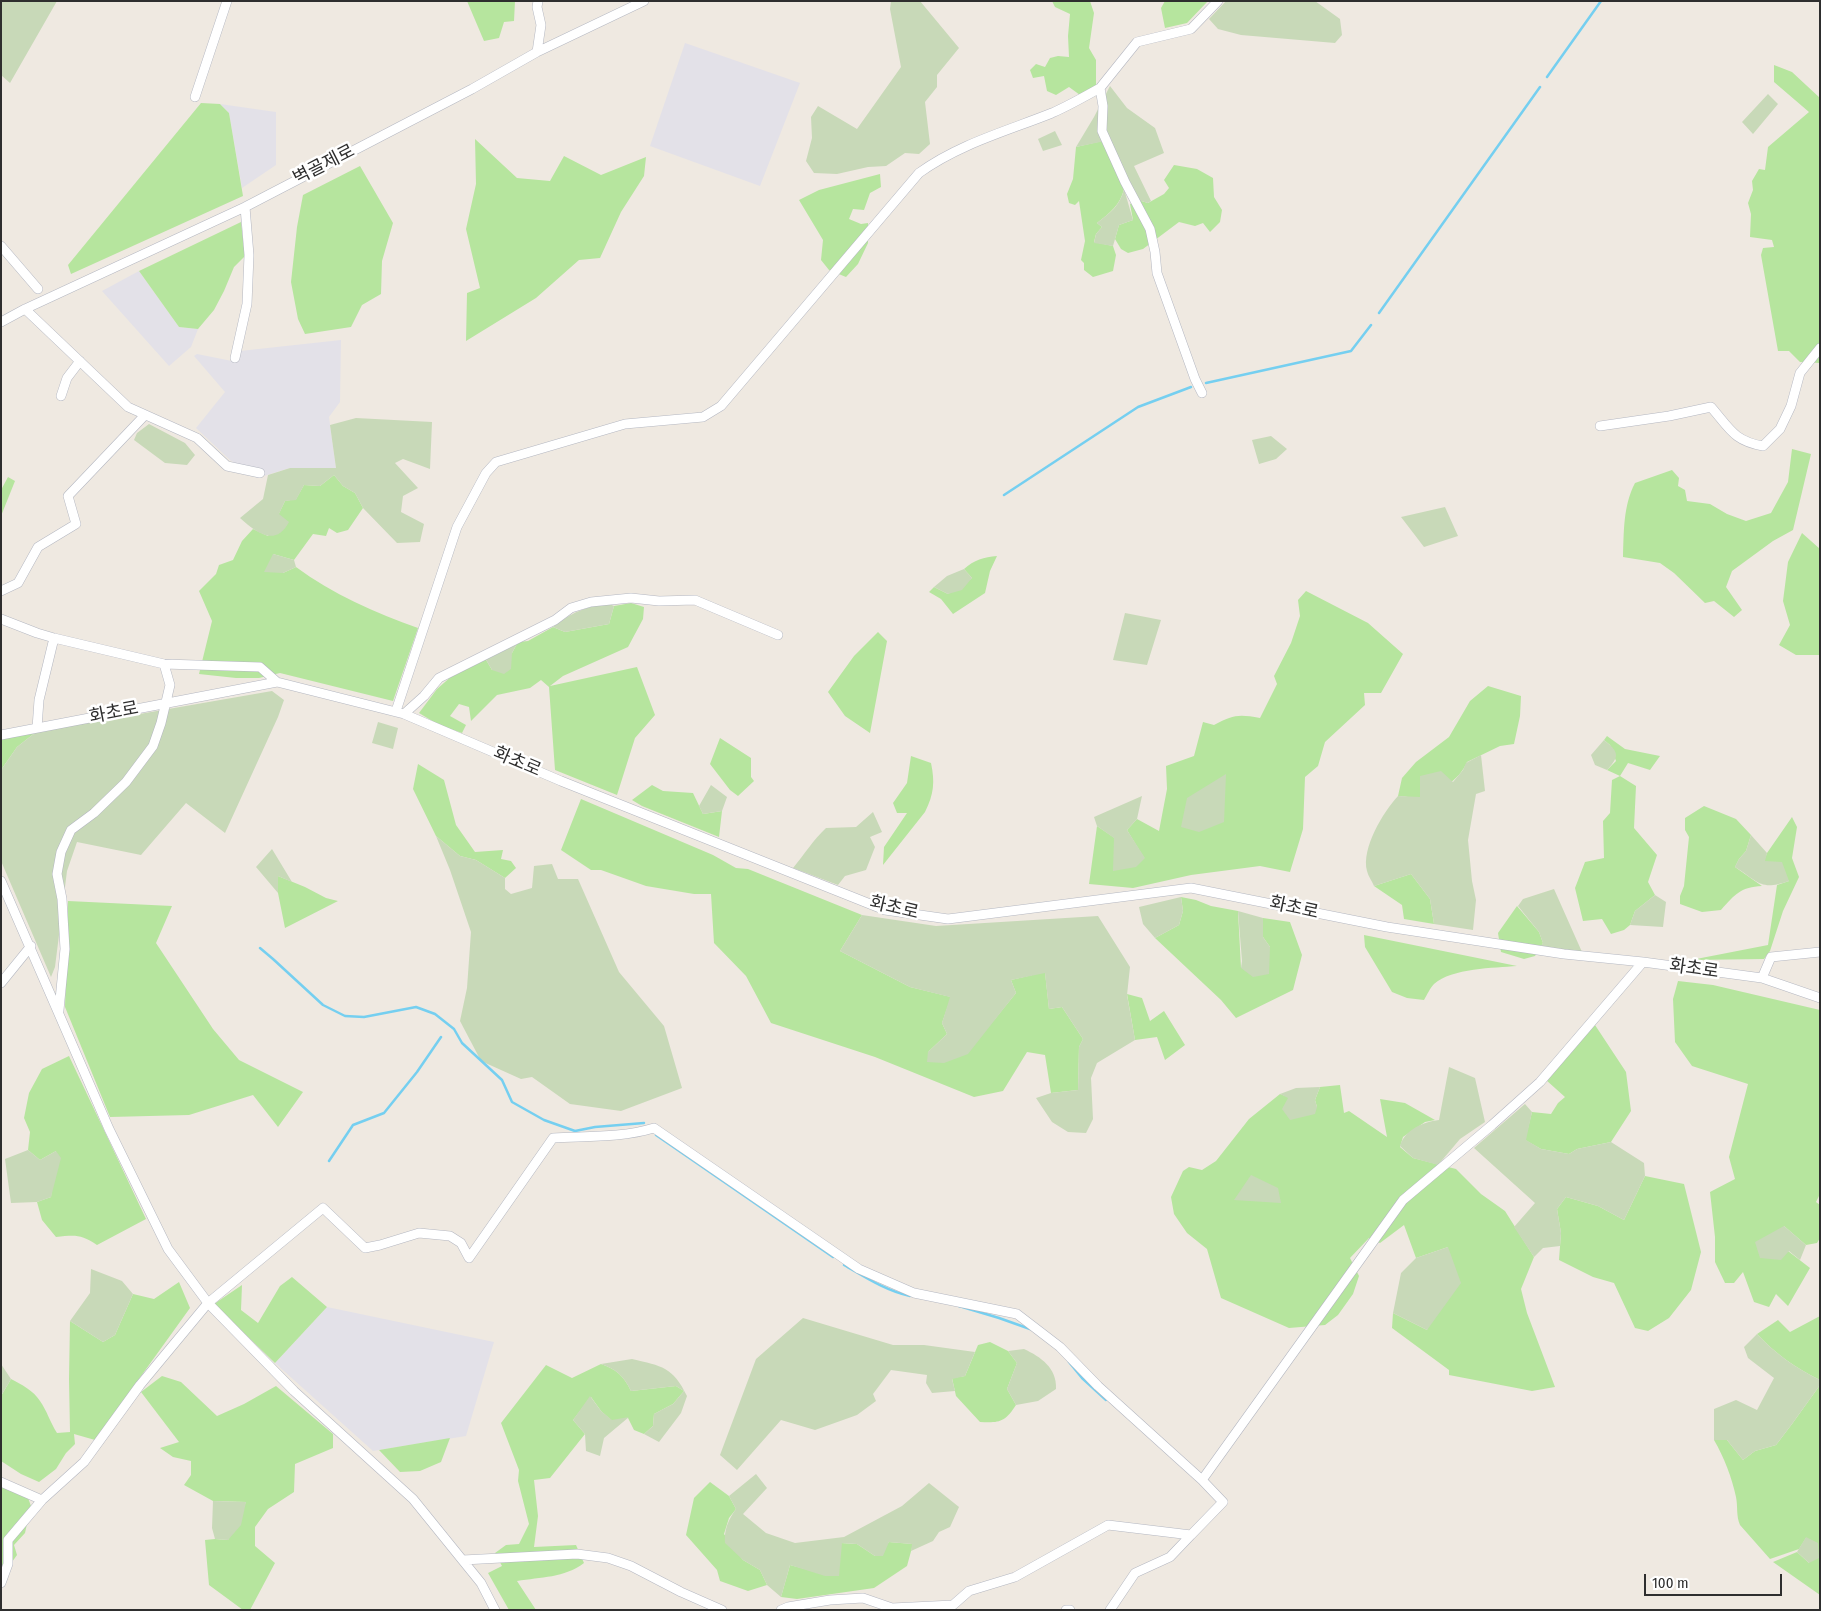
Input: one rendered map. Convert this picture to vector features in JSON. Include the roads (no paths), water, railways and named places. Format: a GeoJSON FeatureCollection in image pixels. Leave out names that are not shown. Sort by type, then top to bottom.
{"type":"FeatureCollection","features":[{"type":"Feature","properties":{"kind":"street"},"geometry":{"type":"LineString","coordinates":[[195,97],[227,1]]}},
{"type":"Feature","properties":{"kind":"street"},"geometry":{"type":"LineString","coordinates":[[537,52],[541,24],[537,7],[538,1]]}},
{"type":"Feature","properties":{"kind":"street","name":"벽골제로"},"geometry":{"type":"LineString","coordinates":[[1,322],[25,309],[245,207],[472,89],[537,52],[644,1]]}},
{"type":"Feature","properties":{"kind":"street"},"geometry":{"type":"LineString","coordinates":[[400,713],[457,527],[486,473],[496,462],[625,424],[703,417],[721,406],[920,172],[930,164],[973,142],[1052,112],[1100,88],[1137,42],[1191,29],[1218,1]]}},
{"type":"Feature","properties":{"kind":"street"},"geometry":{"type":"LineString","coordinates":[[1100,88],[1103,106],[1102,131],[1125,182],[1150,229],[1157,273],[1195,379],[1202,393]]}},
{"type":"Feature","properties":{"kind":"street"},"geometry":{"type":"LineString","coordinates":[[235,358],[247,304],[249,255],[245,207]]}},
{"type":"Feature","properties":{"kind":"street"},"geometry":{"type":"LineString","coordinates":[[1,246],[38,289]]}},
{"type":"Feature","properties":{"kind":"street"},"geometry":{"type":"LineString","coordinates":[[25,309],[128,407],[197,438],[227,466],[260,473]]}},
{"type":"Feature","properties":{"kind":"street"},"geometry":{"type":"LineString","coordinates":[[1600,426],[1669,416],[1711,407],[1739,439],[1748,444],[1764,446],[1780,429],[1791,406],[1800,373],[1820,348]]}},
{"type":"Feature","properties":{"kind":"street"},"geometry":{"type":"LineString","coordinates":[[61,396],[67,378],[80,361]]}},
{"type":"Feature","properties":{"kind":"street"},"geometry":{"type":"LineString","coordinates":[[1,591],[18,583],[38,547],[76,524],[68,496],[145,416]]}},
{"type":"Feature","properties":{"kind":"street"},"geometry":{"type":"LineString","coordinates":[[400,713],[424,696],[439,678],[555,620],[571,608],[591,602],[631,598],[659,601],[695,600],[778,635]]}},
{"type":"Feature","properties":{"kind":"street"},"geometry":{"type":"LineString","coordinates":[[1,618],[54,638],[164,664],[260,667],[278,682]]}},
{"type":"Feature","properties":{"kind":"street"},"geometry":{"type":"LineString","coordinates":[[37,728],[38,700],[54,638]]}},
{"type":"Feature","properties":{"kind":"street"},"geometry":{"type":"LineString","coordinates":[[59,1012],[64,949],[62,899],[57,874],[61,852],[71,830],[94,813],[126,782],[152,746],[161,723],[170,685],[164,664]]}},
{"type":"Feature","properties":{"kind":"street","name":"화초로"},"geometry":{"type":"LineString","coordinates":[[1,735],[278,682],[400,713],[885,910],[948,919],[1191,888],[1387,928],[1564,954],[1643,962],[1762,978],[1820,998]]}},
{"type":"Feature","properties":{"kind":"street"},"geometry":{"type":"LineString","coordinates":[[1,880],[109,1129],[168,1249],[208,1303],[294,1391],[413,1499],[481,1583],[495,1610]]}},
{"type":"Feature","properties":{"kind":"street"},"geometry":{"type":"LineString","coordinates":[[1,983],[31,946]]}},
{"type":"Feature","properties":{"kind":"street"},"geometry":{"type":"LineString","coordinates":[[1762,978],[1770,957],[1820,952]]}},
{"type":"Feature","properties":{"kind":"street"},"geometry":{"type":"LineString","coordinates":[[1202,1480],[1402,1200],[1540,1082],[1643,962]]}},
{"type":"Feature","properties":{"kind":"street"},"geometry":{"type":"LineString","coordinates":[[1,1583],[8,1564],[8,1540],[42,1500],[84,1462],[140,1385],[208,1303],[322,1208],[365,1248],[380,1246],[419,1233],[442,1235],[450,1236],[461,1243],[469,1258],[553,1138],[602,1137],[638,1133],[654,1128],[858,1269],[914,1293],[1017,1314],[1060,1347],[1098,1386],[1202,1480],[1223,1502],[1170,1556],[1134,1573],[1110,1610]]}},
{"type":"Feature","properties":{"kind":"street"},"geometry":{"type":"LineString","coordinates":[[1,1482],[42,1500]]}},
{"type":"Feature","properties":{"kind":"street"},"geometry":{"type":"LineString","coordinates":[[781,1610],[788,1607],[830,1600],[864,1598],[892,1608],[953,1605],[969,1591],[1015,1577],[1108,1525],[1191,1535]]}},
{"type":"Feature","properties":{"kind":"street"},"geometry":{"type":"LineString","coordinates":[[463,1560],[577,1554],[608,1558],[631,1566],[680,1592],[722,1610]]}},
{"type":"Feature","properties":{"kind":"waterway"},"geometry":{"type":"LineString","coordinates":[[1547,77],[1601,1]]}},
{"type":"Feature","properties":{"kind":"waterway"},"geometry":{"type":"LineString","coordinates":[[1379,313],[1540,87]]}},
{"type":"Feature","properties":{"kind":"waterway"},"geometry":{"type":"LineString","coordinates":[[1206,383],[1351,351],[1371,325]]}},
{"type":"Feature","properties":{"kind":"waterway"},"geometry":{"type":"LineString","coordinates":[[1004,495],[1138,407],[1191,387]]}},
{"type":"Feature","properties":{"kind":"waterway"},"geometry":{"type":"LineString","coordinates":[[260,948],[323,1005],[345,1016],[364,1017],[416,1007],[435,1014],[454,1029],[462,1043],[502,1080],[512,1102],[544,1120],[575,1131],[595,1127],[644,1123]]}},
{"type":"Feature","properties":{"kind":"waterway"},"geometry":{"type":"LineString","coordinates":[[329,1161],[353,1125],[384,1113],[417,1072],[441,1037]]}},
{"type":"Feature","properties":{"kind":"waterway"},"geometry":{"type":"LineString","coordinates":[[656,1135],[833,1257]]}},
{"type":"Feature","properties":{"kind":"waterway"},"geometry":{"type":"LineString","coordinates":[[844,1265],[884,1287],[910,1296]]}},
{"type":"Feature","properties":{"kind":"waterway"},"geometry":{"type":"LineString","coordinates":[[959,1306],[1030,1329]]}},
{"type":"Feature","properties":{"kind":"waterway"},"geometry":{"type":"LineString","coordinates":[[1069,1362],[1082,1378],[1106,1400]]}}]}
